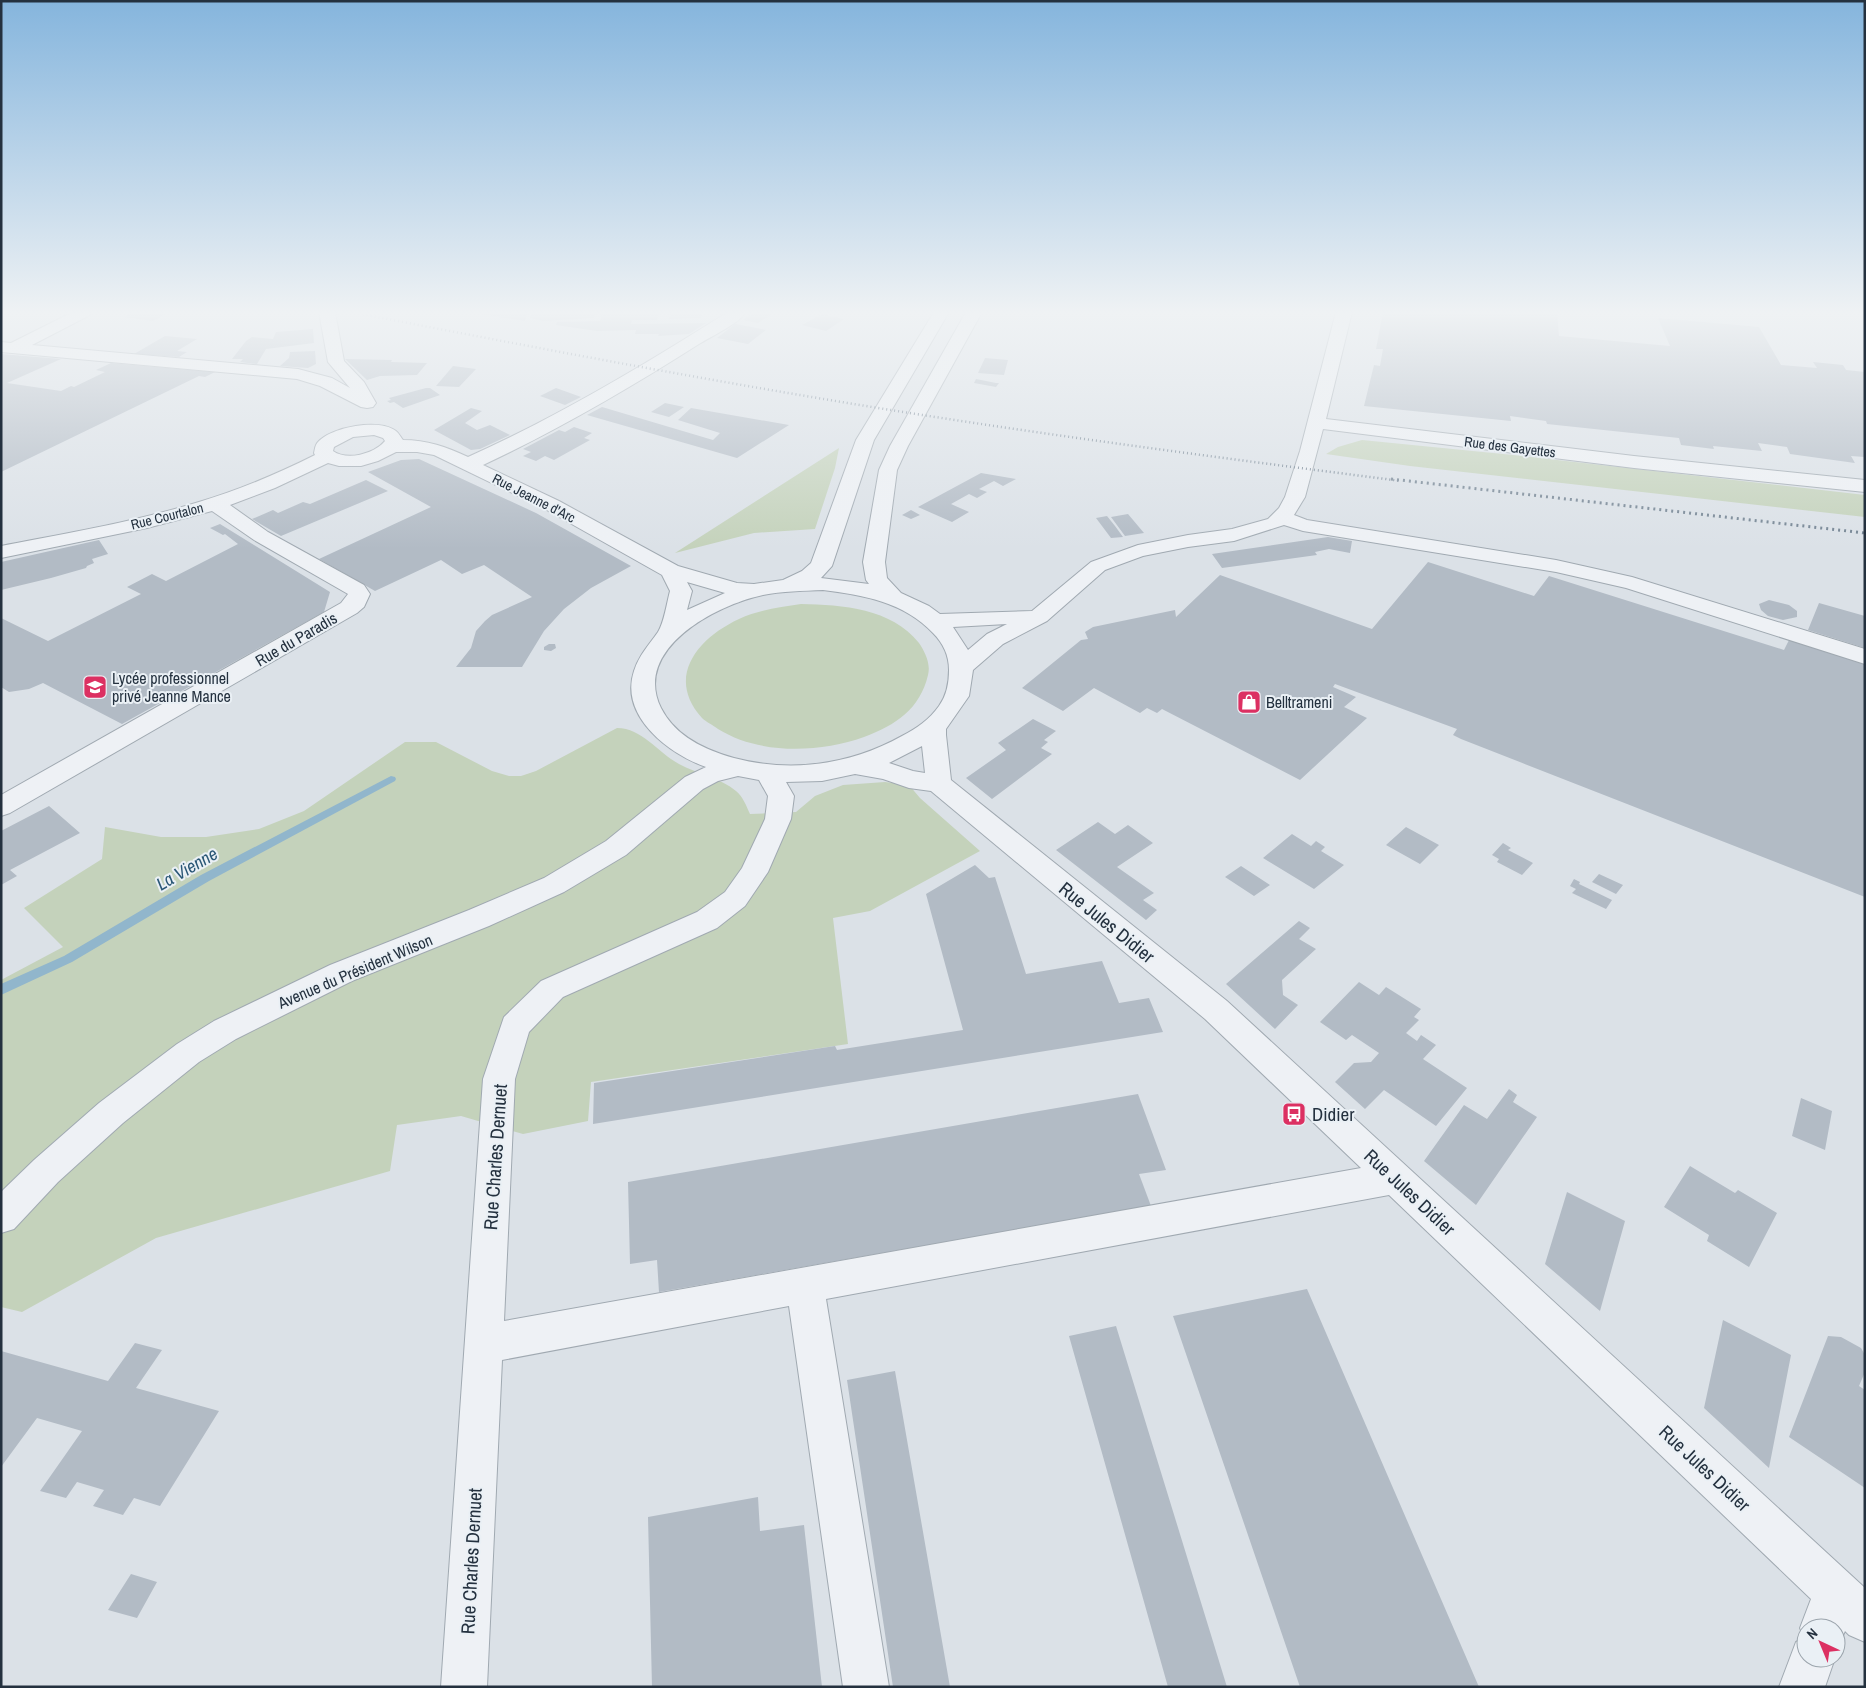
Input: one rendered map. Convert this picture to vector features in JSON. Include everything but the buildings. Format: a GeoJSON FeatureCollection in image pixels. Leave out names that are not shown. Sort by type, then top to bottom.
{"type":"FeatureCollection","features":[{"type":"Feature","properties":{"kind":"street"},"geometry":{"type":"LineString","coordinates":[[344,391],[368,403]]}},
{"type":"Feature","properties":{"kind":"street"},"geometry":{"type":"LineString","coordinates":[[361,391],[371,412],[365,430]]}},
{"type":"Feature","properties":{"kind":"street"},"geometry":{"type":"LineString","coordinates":[[467,465],[537,432],[613,391]]}},
{"type":"Feature","properties":{"kind":"street"},"geometry":{"type":"LineString","coordinates":[[785,586],[810,576],[821,566],[865,440],[895,391]]}},
{"type":"Feature","properties":{"kind":"street"},"geometry":{"type":"LineString","coordinates":[[892,596],[877,580],[874,562],[888,470],[930,391]]}},
{"type":"Feature","properties":{"kind":"street"},"geometry":{"type":"LineString","coordinates":[[962,667],[995,639],[1039,616],[1098,566],[1138,551],[1188,541],[1234,535],[1275,523],[1287,511],[1294,497],[1323,391]]}},
{"type":"Feature","properties":{"kind":"street","name":"Rue des Gayettes"},"geometry":{"type":"LineString","coordinates":[[1315,423],[1634,462],[1865,486]]}},
{"type":"Feature","properties":{"kind":"street"},"geometry":{"type":"LineString","coordinates":[[365,430],[389,434],[394,441],[392,446],[378,455],[367,459],[343,461],[326,457],[323,449],[330,440],[346,433],[365,430]]}},
{"type":"Feature","properties":{"kind":"street","name":"Rue Jeanne d'Arc"},"geometry":{"type":"LineString","coordinates":[[392,446],[408,445],[440,451],[552,505],[670,572],[727,587],[754,591]]}},
{"type":"Feature","properties":{"kind":"street","name":"Rue Courtalon"},"geometry":{"type":"LineString","coordinates":[[1,552],[149,521],[215,504],[255,490],[326,457]]}},
{"type":"Feature","properties":{"kind":"street","name":"Rue du Paradis"},"geometry":{"type":"LineString","coordinates":[[1,807],[349,608],[356,602],[359,594],[356,590],[261,536],[215,504]]}},
{"type":"Feature","properties":{"kind":"street"},"geometry":{"type":"LineString","coordinates":[[1281,517],[1303,525],[1556,566],[1632,583],[1865,657]]}},
{"type":"Feature","properties":{"kind":"street"},"geometry":{"type":"LineString","coordinates":[[670,572],[681,591],[670,632]]}},
{"type":"Feature","properties":{"kind":"street"},"geometry":{"type":"LineString","coordinates":[[822,584],[859,588],[892,596],[916,607],[936,621],[955,642],[962,667],[957,698],[934,727],[895,752],[856,766],[813,773],[768,773],[737,768],[702,757],[673,740],[654,720],[644,694],[645,672],[654,651],[670,632],[694,615],[722,601],[754,591],[785,586],[822,584]]}},
{"type":"Feature","properties":{"kind":"street"},"geometry":{"type":"LineString","coordinates":[[936,621],[1039,616]]}},
{"type":"Feature","properties":{"kind":"street"},"geometry":{"type":"LineString","coordinates":[[856,766],[888,771],[909,779],[938,783],[938,764],[932,746],[934,727]]}},
{"type":"Feature","properties":{"kind":"street","name":"Avenue du Président Wilson"},"geometry":{"type":"LineString","coordinates":[[1,1217],[46,1171],[111,1113],[181,1059],[225,1030],[342,974],[471,922],[554,885],[616,848],[694,783],[710,774],[737,768]]}},
{"type":"Feature","properties":{"kind":"street","name":"Rue Charles Dernuet"},"geometry":{"type":"LineString","coordinates":[[464,1687],[499,1079],[515,1026],[552,989],[707,920],[735,900],[754,872],[778,819],[781,796],[768,773]]}},
{"type":"Feature","properties":{"kind":"street","name":"Rue Jules Didier"},"geometry":{"type":"LineString","coordinates":[[938,783],[1216,1010],[1395,1178],[1841,1613]]}},
{"type":"Feature","properties":{"kind":"street"},"geometry":{"type":"LineString","coordinates":[[484,1344],[1395,1178]]}},
{"type":"Feature","properties":{"kind":"street"},"geometry":{"type":"LineString","coordinates":[[805,1286],[866,1687]]}},
{"type":"Feature","properties":{"kind":"street"},"geometry":{"type":"LineString","coordinates":[[1802,1687],[1809,1668]]}},
{"type":"Feature","properties":{"kind":"green space"},"geometry":{"type":"Polygon","coordinates":[[[1362,440],[1513,455],[1865,495],[1865,517],[1410,466],[1326,454],[1338,447],[1362,440]]]}},
{"type":"Feature","properties":{"kind":"green space"},"geometry":{"type":"Polygon","coordinates":[[[839,448],[835,468],[815,529],[754,533],[675,553],[839,448]]]}},
{"type":"Feature","properties":{"kind":"green space"},"geometry":{"type":"Polygon","coordinates":[[[801,604],[865,611],[895,622],[908,631],[919,643],[925,654],[929,671],[924,687],[913,706],[896,721],[864,737],[828,746],[809,748],[790,749],[752,743],[718,729],[702,718],[691,703],[686,688],[691,660],[700,648],[724,627],[739,619],[762,611],[801,604]]]}},
{"type":"Feature","properties":{"kind":"green space"},"geometry":{"type":"Polygon","coordinates":[[[617,728],[626,729],[642,736],[679,764],[716,779],[730,787],[741,796],[750,814],[796,812],[815,796],[843,785],[885,782],[909,785],[920,798],[980,851],[870,911],[833,918],[848,1044],[591,1082],[588,1121],[523,1134],[461,1116],[397,1125],[390,1171],[156,1238],[22,1312],[1,1307],[1,980],[63,947],[24,908],[102,859],[105,827],[161,837],[206,837],[259,829],[304,811],[405,742],[436,742],[492,771],[509,776],[521,776],[536,771],[617,728]]]}},
{"type":"Feature","properties":{"kind":"waterway","name":"La Vienne"},"geometry":{"type":"LineString","coordinates":[[1,990],[68,959],[205,878],[391,779]]}},
{"type":"Feature","properties":{"kind":"railway"},"geometry":{"type":"LineString","coordinates":[[777,391],[933,417],[1401,481]]}},
{"type":"Feature","properties":{"kind":"railway"},"geometry":{"type":"LineString","coordinates":[[1391,479],[1865,533]]}},
{"type":"Feature","properties":{"kind":"place","name":"Lycée professionnel privé Jeanne Mance"},"geometry":{"type":"Point","coordinates":[95,687]}},
{"type":"Feature","properties":{"kind":"place","name":"Belltrameni"},"geometry":{"type":"Point","coordinates":[1249,702]}},
{"type":"Feature","properties":{"kind":"place","name":"Didier"},"geometry":{"type":"Point","coordinates":[1294,1114]}}]}
